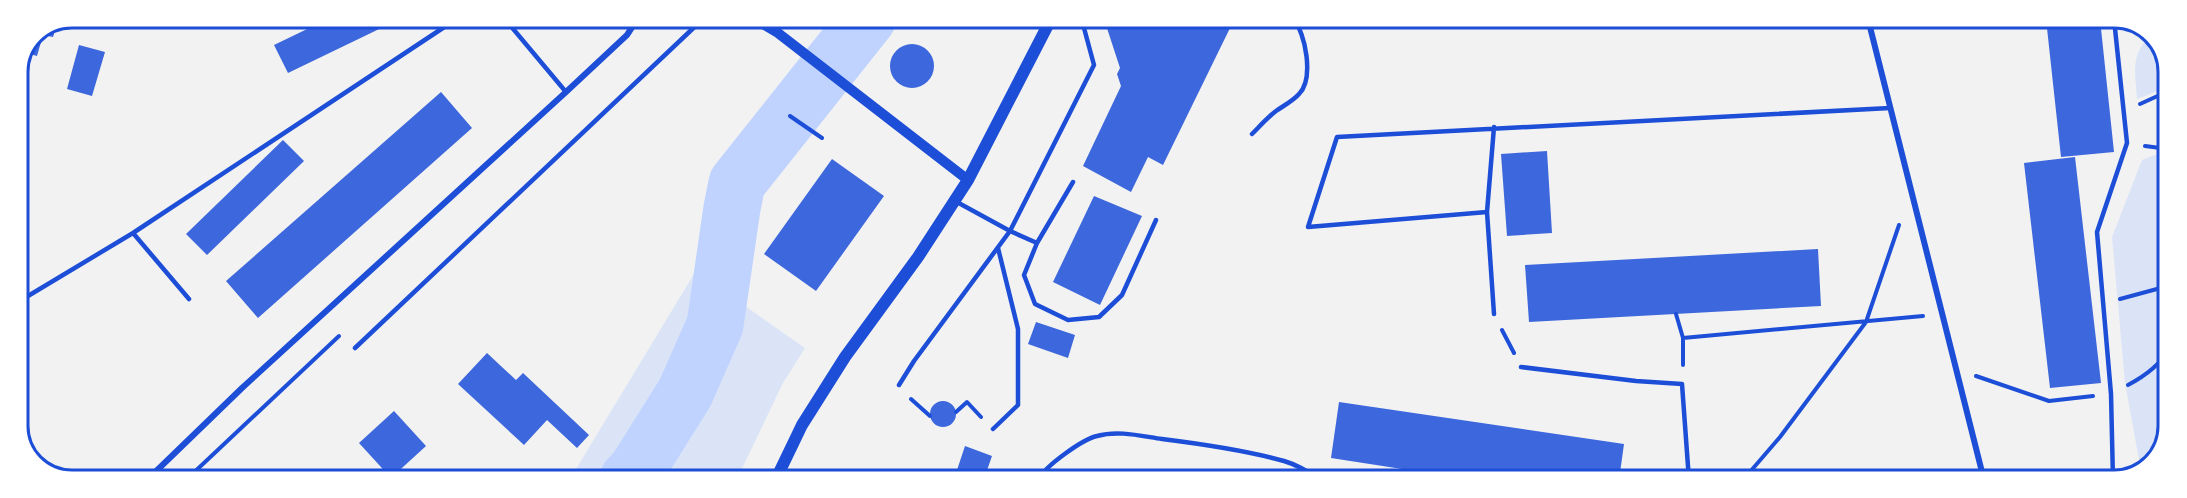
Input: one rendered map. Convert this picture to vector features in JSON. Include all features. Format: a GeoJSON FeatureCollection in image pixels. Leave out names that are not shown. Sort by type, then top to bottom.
{"type":"FeatureCollection","features":[{"type":"Feature","properties":{"kind":"main road"},"geometry":{"type":"LineString","coordinates":[[780,470],[802,425],[845,357],[918,258],[956,201],[1046,29]]}},
{"type":"Feature","properties":{"kind":"street"},"geometry":{"type":"LineString","coordinates":[[157,470],[242,388],[566,92],[631,29]]}},
{"type":"Feature","properties":{"kind":"street"},"geometry":{"type":"LineString","coordinates":[[771,29],[968,180]]}},
{"type":"Feature","properties":{"kind":"street"},"geometry":{"type":"LineString","coordinates":[[1870,29],[1981,470]]}},
{"type":"Feature","properties":{"kind":"lane"},"geometry":{"type":"LineString","coordinates":[[29,295],[133,233],[441,29]]}},
{"type":"Feature","properties":{"kind":"lane"},"geometry":{"type":"LineString","coordinates":[[513,29],[566,92]]}},
{"type":"Feature","properties":{"kind":"lane"},"geometry":{"type":"LineString","coordinates":[[355,348],[692,29]]}},
{"type":"Feature","properties":{"kind":"lane"},"geometry":{"type":"LineString","coordinates":[[899,385],[914,361],[1010,231],[1094,64],[1084,29]]}},
{"type":"Feature","properties":{"kind":"lane"},"geometry":{"type":"LineString","coordinates":[[1252,134],[1273,113],[1299,94],[1305,84],[1307,64],[1305,45],[1298,29]]}},
{"type":"Feature","properties":{"kind":"lane"},"geometry":{"type":"LineString","coordinates":[[2113,470],[2111,394],[2097,232],[2127,143],[2115,29]]}},
{"type":"Feature","properties":{"kind":"lane"},"geometry":{"type":"LineString","coordinates":[[1486,212],[1308,227],[1337,137],[1890,108]]}},
{"type":"Feature","properties":{"kind":"lane"},"geometry":{"type":"LineString","coordinates":[[1494,127],[1486,212],[1494,314]]}},
{"type":"Feature","properties":{"kind":"lane"},"geometry":{"type":"LineString","coordinates":[[1073,182],[1037,243],[1024,275],[1035,304],[1068,320],[1099,317],[1122,295],[1156,220]]}},
{"type":"Feature","properties":{"kind":"lane"},"geometry":{"type":"LineString","coordinates":[[956,201],[1037,243]]}},
{"type":"Feature","properties":{"kind":"lane"},"geometry":{"type":"LineString","coordinates":[[133,233],[189,299]]}},
{"type":"Feature","properties":{"kind":"lane"},"geometry":{"type":"LineString","coordinates":[[993,429],[1018,405],[1018,329],[998,248]]}},
{"type":"Feature","properties":{"kind":"lane"},"geometry":{"type":"LineString","coordinates":[[1521,367],[1636,381],[1682,384],[1688,470]]}},
{"type":"Feature","properties":{"kind":"lane"},"geometry":{"type":"LineString","coordinates":[[1047,470],[1067,453],[1096,436],[1117,434],[1195,443],[1265,457],[1306,470]]}},
{"type":"Feature","properties":{"kind":"path"},"geometry":{"type":"LineString","coordinates":[[2125,110],[2158,96]]}},
{"type":"Feature","properties":{"kind":"path"},"geometry":{"type":"LineString","coordinates":[[790,116],[822,138]]}},
{"type":"Feature","properties":{"kind":"path"},"geometry":{"type":"LineString","coordinates":[[1752,470],[1780,437],[1866,322],[1911,190]]}},
{"type":"Feature","properties":{"kind":"path"},"geometry":{"type":"LineString","coordinates":[[2103,303],[2158,289]]}},
{"type":"Feature","properties":{"kind":"path"},"geometry":{"type":"LineString","coordinates":[[1494,314],[1521,367]]}},
{"type":"Feature","properties":{"kind":"path"},"geometry":{"type":"LineString","coordinates":[[1676,315],[1683,338],[1682,384]]}},
{"type":"Feature","properties":{"kind":"path"},"geometry":{"type":"LineString","coordinates":[[1683,338],[1942,315]]}},
{"type":"Feature","properties":{"kind":"path"},"geometry":{"type":"LineString","coordinates":[[1958,379],[1979,376],[2049,401],[2111,394],[2138,380],[2158,363]]}},
{"type":"Feature","properties":{"kind":"path"},"geometry":{"type":"LineString","coordinates":[[899,385],[916,405],[930,416]]}},
{"type":"Feature","properties":{"kind":"path"},"geometry":{"type":"LineString","coordinates":[[956,412],[967,402],[993,429]]}},
{"type":"Feature","properties":{"kind":"shaded area"},"geometry":{"type":"Polygon","coordinates":[[[2144,42],[2153,51],[2158,64],[2158,91],[2137,99],[2135,64],[2144,42]]]}},
{"type":"Feature","properties":{"kind":"shaded area"},"geometry":{"type":"Polygon","coordinates":[[[2158,146],[2158,434],[2153,447],[2139,461],[2125,383],[2112,237],[2142,160],[2157,154],[2158,146]]]}},
{"type":"Feature","properties":{"kind":"shaded area"},"geometry":{"type":"Polygon","coordinates":[[[703,259],[735,299],[805,348],[783,383],[741,470],[575,470],[703,259]]]}},
{"type":"Feature","properties":{"kind":"building"},"geometry":{"type":"Polygon","coordinates":[[[307,29],[379,29],[288,73],[274,45],[307,29]]]}},
{"type":"Feature","properties":{"kind":"building"},"geometry":{"type":"Polygon","coordinates":[[[1107,29],[1230,29],[1163,165],[1148,157],[1131,192],[1083,166],[1121,86],[1117,74],[1120,68],[1107,29]]]}},
{"type":"Feature","properties":{"kind":"building"},"geometry":{"type":"Polygon","coordinates":[[[2047,29],[2101,29],[2114,152],[2061,157],[2047,29]]]}},
{"type":"Feature","properties":{"kind":"building"},"geometry":{"type":"Polygon","coordinates":[[[41,41],[37,56],[33,55],[41,41]]]}},
{"type":"Feature","properties":{"kind":"building"},"geometry":{"type":"Polygon","coordinates":[[[912,44],[921,45],[928,50],[933,57],[933,75],[928,82],[921,87],[912,88],[903,87],[896,82],[891,75],[890,66],[891,57],[896,50],[903,45],[912,44]]]}},
{"type":"Feature","properties":{"kind":"building"},"geometry":{"type":"Polygon","coordinates":[[[79,45],[105,52],[92,96],[67,89],[79,45]]]}},
{"type":"Feature","properties":{"kind":"building"},"geometry":{"type":"Polygon","coordinates":[[[441,92],[472,128],[258,318],[226,281],[441,92]]]}},
{"type":"Feature","properties":{"kind":"building"},"geometry":{"type":"Polygon","coordinates":[[[283,140],[304,161],[207,255],[186,234],[283,140]]]}},
{"type":"Feature","properties":{"kind":"building"},"geometry":{"type":"Polygon","coordinates":[[[1547,151],[1552,233],[1507,236],[1501,154],[1547,151]]]}},
{"type":"Feature","properties":{"kind":"building"},"geometry":{"type":"Polygon","coordinates":[[[2075,157],[2101,383],[2050,388],[2024,163],[2075,157]]]}},
{"type":"Feature","properties":{"kind":"building"},"geometry":{"type":"Polygon","coordinates":[[[832,159],[884,196],[816,291],[764,254],[832,159]]]}},
{"type":"Feature","properties":{"kind":"building"},"geometry":{"type":"Polygon","coordinates":[[[1094,196],[1142,216],[1100,305],[1053,282],[1094,196]]]}},
{"type":"Feature","properties":{"kind":"building"},"geometry":{"type":"Polygon","coordinates":[[[1818,249],[1821,306],[1529,322],[1525,265],[1818,249]]]}},
{"type":"Feature","properties":{"kind":"building"},"geometry":{"type":"Polygon","coordinates":[[[1036,322],[1075,335],[1068,358],[1028,344],[1036,322]]]}},
{"type":"Feature","properties":{"kind":"building"},"geometry":{"type":"Polygon","coordinates":[[[487,353],[516,380],[523,373],[589,435],[577,448],[547,420],[524,445],[458,384],[487,353]]]}},
{"type":"Feature","properties":{"kind":"building"},"geometry":{"type":"Polygon","coordinates":[[[943,401],[952,405],[956,414],[952,423],[943,427],[934,423],[930,414],[934,405],[943,401]]]}},
{"type":"Feature","properties":{"kind":"building"},"geometry":{"type":"Polygon","coordinates":[[[1339,402],[1624,444],[1620,470],[1408,470],[1331,458],[1339,402]]]}},
{"type":"Feature","properties":{"kind":"building"},"geometry":{"type":"Polygon","coordinates":[[[394,411],[426,446],[400,470],[384,470],[359,443],[394,411]]]}},
{"type":"Feature","properties":{"kind":"building"},"geometry":{"type":"Polygon","coordinates":[[[965,446],[992,456],[987,470],[957,470],[965,446]]]}},
{"type":"Feature","properties":{"kind":"waterway"},"geometry":{"type":"LineString","coordinates":[[637,470],[685,393],[715,325],[737,183],[859,29]]}}]}
